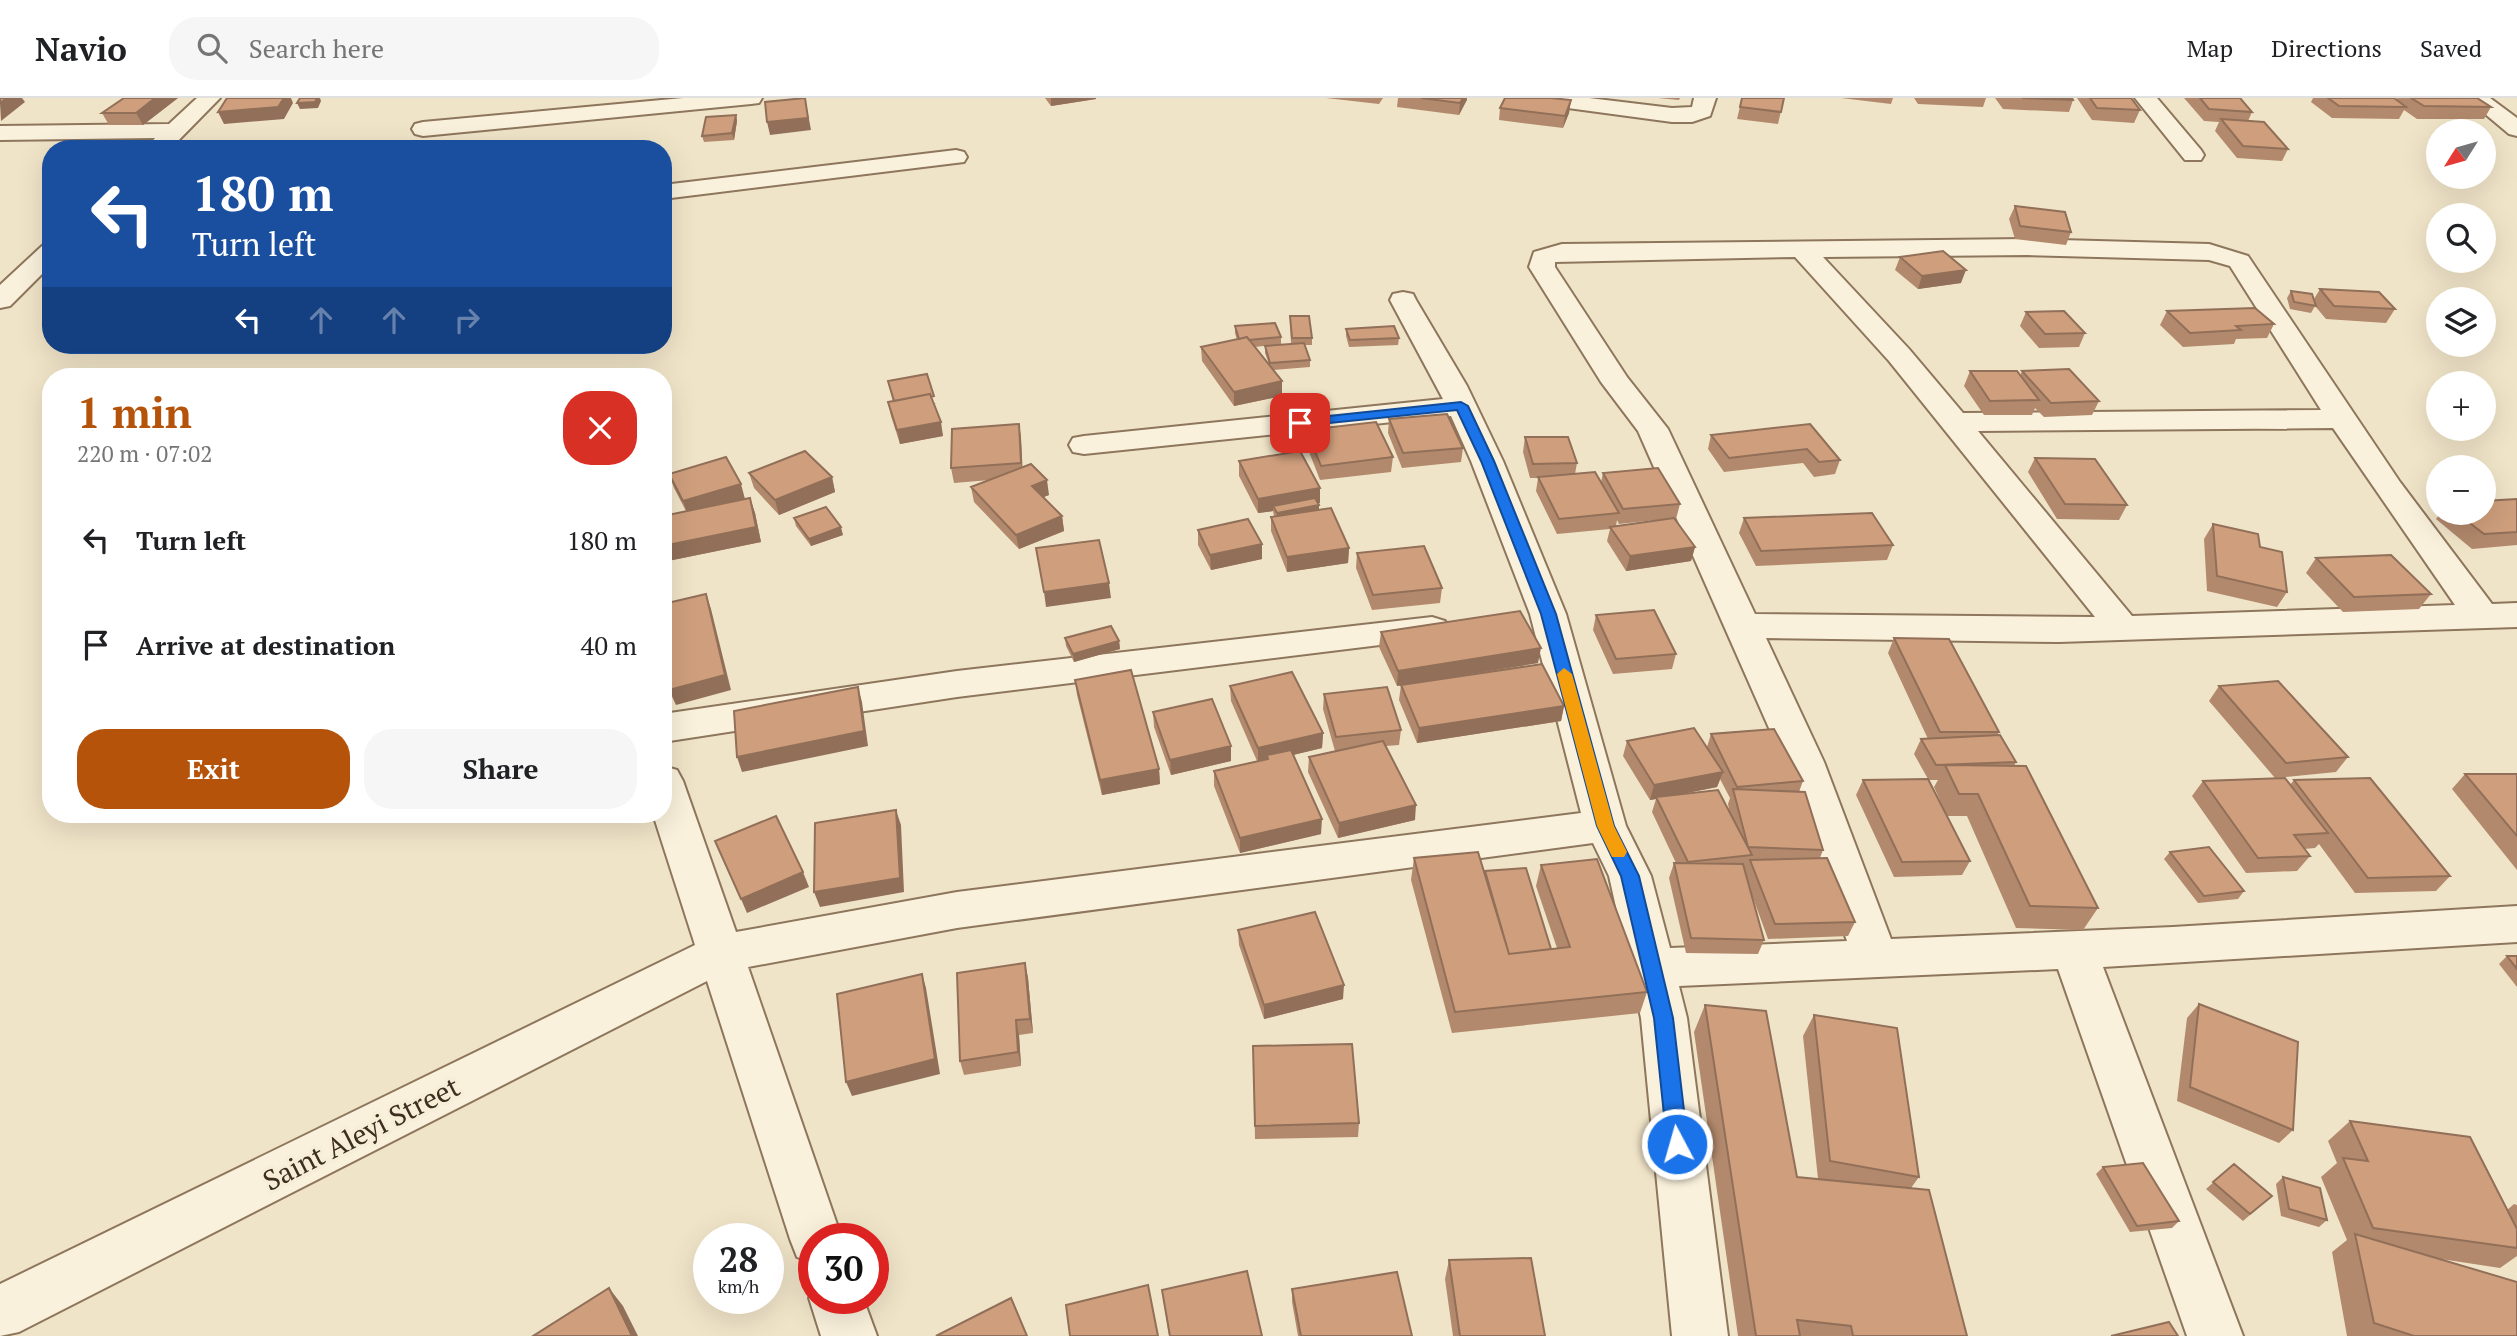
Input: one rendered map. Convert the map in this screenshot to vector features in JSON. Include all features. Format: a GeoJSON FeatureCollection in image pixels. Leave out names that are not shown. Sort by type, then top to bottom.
{"type":"FeatureCollection","features":[{"type":"Feature","properties":{"kind":"street"},"geometry":{"type":"LineString","coordinates":[[166,140],[209,98]]}},
{"type":"Feature","properties":{"kind":"street"},"geometry":{"type":"LineString","coordinates":[[423,128],[751,98]]}},
{"type":"Feature","properties":{"kind":"street"},"geometry":{"type":"LineString","coordinates":[[1538,98],[1672,115],[1692,115],[1702,111],[1705,98]]}},
{"type":"Feature","properties":{"kind":"street"},"geometry":{"type":"LineString","coordinates":[[2146,98],[2193,155]]}},
{"type":"Feature","properties":{"kind":"street"},"geometry":{"type":"LineString","coordinates":[[2477,98],[2517,129]]}},
{"type":"Feature","properties":{"kind":"street"},"geometry":{"type":"LineString","coordinates":[[414,140],[438,108]]}},
{"type":"Feature","properties":{"kind":"street"},"geometry":{"type":"LineString","coordinates":[[0,133],[175,131]]}},
{"type":"Feature","properties":{"kind":"street"},"geometry":{"type":"LineString","coordinates":[[672,191],[956,157]]}},
{"type":"Feature","properties":{"kind":"street"},"geometry":{"type":"LineString","coordinates":[[1876,958],[1804,762],[1653,429],[1589,341],[1542,267],[1543,257],[1562,252],[2028,247],[2192,251],[2225,255],[2239,261],[2245,268],[2341,419],[2424,541],[2482,616]]}},
{"type":"Feature","properties":{"kind":"street"},"geometry":{"type":"LineString","coordinates":[[1802,250],[1899,355],[2123,628]]}},
{"type":"Feature","properties":{"kind":"street"},"geometry":{"type":"LineString","coordinates":[[0,300],[42,260]]}},
{"type":"Feature","properties":{"kind":"street"},"geometry":{"type":"LineString","coordinates":[[1403,300],[1461,406],[1487,461],[1548,614],[1605,826],[1630,876],[1664,1018],[1700,1336]]}},
{"type":"Feature","properties":{"kind":"street"},"geometry":{"type":"LineString","coordinates":[[1084,445],[1461,406]]}},
{"type":"Feature","properties":{"kind":"street"},"geometry":{"type":"LineString","coordinates":[[1954,422],[2341,419]]}},
{"type":"Feature","properties":{"kind":"street"},"geometry":{"type":"LineString","coordinates":[[1509,619],[1548,614]]}},
{"type":"Feature","properties":{"kind":"street"},"geometry":{"type":"LineString","coordinates":[[1742,626],[2059,630],[2517,615]]}},
{"type":"Feature","properties":{"kind":"street"},"geometry":{"type":"LineString","coordinates":[[672,727],[957,684],[1469,624]]}},
{"type":"Feature","properties":{"kind":"street"},"geometry":{"type":"LineString","coordinates":[[672,809],[811,1223]]}},
{"type":"Feature","properties":{"kind":"street","name":"Saint Aleyi Street"},"geometry":{"type":"LineString","coordinates":[[0,1314],[721,953],[957,910],[1605,826]]}},
{"type":"Feature","properties":{"kind":"street"},"geometry":{"type":"LineString","coordinates":[[1651,968],[2517,925]]}},
{"type":"Feature","properties":{"kind":"street"},"geometry":{"type":"LineString","coordinates":[[2074,949],[2215,1336]]}},
{"type":"Feature","properties":{"kind":"street"},"geometry":{"type":"LineString","coordinates":[[841,1314],[849,1336]]}},
{"type":"Feature","properties":{"kind":"building"},"geometry":{"type":"Polygon","coordinates":[[[124,98],[155,98],[136,113],[102,113],[124,98]]]}},
{"type":"Feature","properties":{"kind":"building"},"geometry":{"type":"Polygon","coordinates":[[[227,98],[284,98],[278,107],[218,112],[227,98]]]}},
{"type":"Feature","properties":{"kind":"building"},"geometry":{"type":"Polygon","coordinates":[[[300,98],[317,98],[315,102],[297,103],[300,98]]]}},
{"type":"Feature","properties":{"kind":"building"},"geometry":{"type":"Polygon","coordinates":[[[805,98],[808,118],[767,122],[765,102],[805,98]]]}},
{"type":"Feature","properties":{"kind":"building"},"geometry":{"type":"Polygon","coordinates":[[[1421,98],[1463,98],[1460,103],[1421,98]]]}},
{"type":"Feature","properties":{"kind":"building"},"geometry":{"type":"Polygon","coordinates":[[[1505,98],[1571,100],[1565,116],[1500,108],[1505,98]]]}},
{"type":"Feature","properties":{"kind":"building"},"geometry":{"type":"Polygon","coordinates":[[[1742,98],[1784,98],[1781,112],[1740,107],[1742,98]]]}},
{"type":"Feature","properties":{"kind":"building"},"geometry":{"type":"Polygon","coordinates":[[[2022,98],[2072,98],[2073,100],[2022,98]]]}},
{"type":"Feature","properties":{"kind":"building"},"geometry":{"type":"Polygon","coordinates":[[[2090,98],[2131,98],[2140,110],[2097,108],[2090,98]]]}},
{"type":"Feature","properties":{"kind":"building"},"geometry":{"type":"Polygon","coordinates":[[[2200,98],[2240,98],[2252,112],[2209,109],[2200,98]]]}},
{"type":"Feature","properties":{"kind":"building"},"geometry":{"type":"Polygon","coordinates":[[[2328,98],[2394,98],[2406,107],[2339,106],[2328,98]]]}},
{"type":"Feature","properties":{"kind":"building"},"geometry":{"type":"Polygon","coordinates":[[[2411,98],[2477,98],[2491,107],[2424,106],[2411,98]]]}},
{"type":"Feature","properties":{"kind":"building"},"geometry":{"type":"Polygon","coordinates":[[[736,115],[732,133],[702,136],[706,117],[736,115]]]}},
{"type":"Feature","properties":{"kind":"building"},"geometry":{"type":"Polygon","coordinates":[[[2221,119],[2264,122],[2288,149],[2243,146],[2221,119]]]}},
{"type":"Feature","properties":{"kind":"building"},"geometry":{"type":"Polygon","coordinates":[[[2015,206],[2065,212],[2071,232],[2020,226],[2015,206]]]}},
{"type":"Feature","properties":{"kind":"building"},"geometry":{"type":"Polygon","coordinates":[[[1943,251],[1966,270],[1922,276],[1900,257],[1943,251]]]}},
{"type":"Feature","properties":{"kind":"building"},"geometry":{"type":"Polygon","coordinates":[[[2320,289],[2379,292],[2395,309],[2334,306],[2320,289]]]}},
{"type":"Feature","properties":{"kind":"building"},"geometry":{"type":"Polygon","coordinates":[[[2291,291],[2312,294],[2316,306],[2294,302],[2291,291]]]}},
{"type":"Feature","properties":{"kind":"building"},"geometry":{"type":"Polygon","coordinates":[[[2255,308],[2274,324],[2236,326],[2241,330],[2190,333],[2167,311],[2255,308]]]}},
{"type":"Feature","properties":{"kind":"building"},"geometry":{"type":"Polygon","coordinates":[[[2064,311],[2085,333],[2045,334],[2026,312],[2064,311]]]}},
{"type":"Feature","properties":{"kind":"building"},"geometry":{"type":"Polygon","coordinates":[[[1290,316],[1309,316],[1312,338],[1292,338],[1290,316]]]}},
{"type":"Feature","properties":{"kind":"building"},"geometry":{"type":"Polygon","coordinates":[[[1275,323],[1281,337],[1239,339],[1235,326],[1275,323]]]}},
{"type":"Feature","properties":{"kind":"building"},"geometry":{"type":"Polygon","coordinates":[[[1394,326],[1399,338],[1350,340],[1346,329],[1394,326]]]}},
{"type":"Feature","properties":{"kind":"building"},"geometry":{"type":"Polygon","coordinates":[[[1247,337],[1282,381],[1234,392],[1201,347],[1247,337]]]}},
{"type":"Feature","properties":{"kind":"building"},"geometry":{"type":"Polygon","coordinates":[[[1304,343],[1310,360],[1270,363],[1265,346],[1304,343]]]}},
{"type":"Feature","properties":{"kind":"building"},"geometry":{"type":"Polygon","coordinates":[[[2069,369],[2099,401],[2051,403],[2022,371],[2069,369]]]}},
{"type":"Feature","properties":{"kind":"building"},"geometry":{"type":"Polygon","coordinates":[[[1970,371],[2017,371],[2039,400],[1990,401],[1970,371]]]}},
{"type":"Feature","properties":{"kind":"building"},"geometry":{"type":"Polygon","coordinates":[[[927,374],[934,396],[931,397],[930,394],[894,401],[888,381],[927,374]]]}},
{"type":"Feature","properties":{"kind":"building"},"geometry":{"type":"Polygon","coordinates":[[[930,394],[941,422],[897,430],[888,402],[930,394]]]}},
{"type":"Feature","properties":{"kind":"building"},"geometry":{"type":"Polygon","coordinates":[[[1447,414],[1463,448],[1403,453],[1389,419],[1447,414]]]}},
{"type":"Feature","properties":{"kind":"building"},"geometry":{"type":"Polygon","coordinates":[[[1376,422],[1393,457],[1321,466],[1306,430],[1376,422]]]}},
{"type":"Feature","properties":{"kind":"building"},"geometry":{"type":"Polygon","coordinates":[[[1019,424],[1021,463],[951,468],[952,429],[1019,424]]]}},
{"type":"Feature","properties":{"kind":"building"},"geometry":{"type":"Polygon","coordinates":[[[1810,424],[1840,460],[1819,462],[1807,449],[1729,458],[1711,435],[1810,424]]]}},
{"type":"Feature","properties":{"kind":"building"},"geometry":{"type":"Polygon","coordinates":[[[1525,437],[1568,437],[1577,463],[1533,464],[1525,437]]]}},
{"type":"Feature","properties":{"kind":"building"},"geometry":{"type":"Polygon","coordinates":[[[805,451],[832,477],[775,500],[749,473],[805,451]]]}},
{"type":"Feature","properties":{"kind":"building"},"geometry":{"type":"Polygon","coordinates":[[[1300,451],[1320,488],[1258,499],[1239,461],[1300,451]]]}},
{"type":"Feature","properties":{"kind":"building"},"geometry":{"type":"Polygon","coordinates":[[[726,457],[741,484],[683,501],[672,480],[672,473],[726,457]]]}},
{"type":"Feature","properties":{"kind":"building"},"geometry":{"type":"Polygon","coordinates":[[[2035,458],[2095,459],[2127,505],[2065,504],[2035,458]]]}},
{"type":"Feature","properties":{"kind":"building"},"geometry":{"type":"Polygon","coordinates":[[[1031,464],[1047,480],[1032,486],[1062,516],[1016,535],[971,487],[1031,464]]]}},
{"type":"Feature","properties":{"kind":"building"},"geometry":{"type":"Polygon","coordinates":[[[1658,468],[1680,504],[1623,509],[1603,473],[1658,468]]]}},
{"type":"Feature","properties":{"kind":"building"},"geometry":{"type":"Polygon","coordinates":[[[1595,472],[1619,513],[1559,519],[1538,477],[1595,472]]]}},
{"type":"Feature","properties":{"kind":"building"},"geometry":{"type":"Polygon","coordinates":[[[750,498],[756,527],[672,544],[672,514],[750,498]]]}},
{"type":"Feature","properties":{"kind":"building"},"geometry":{"type":"Polygon","coordinates":[[[1315,498],[1319,505],[1277,513],[1273,506],[1315,498]]]}},
{"type":"Feature","properties":{"kind":"building"},"geometry":{"type":"Polygon","coordinates":[[[2517,499],[2517,532],[2484,534],[2472,525],[2496,525],[2496,500],[2517,499]]]}},
{"type":"Feature","properties":{"kind":"building"},"geometry":{"type":"Polygon","coordinates":[[[826,507],[841,527],[809,539],[794,518],[826,507]]]}},
{"type":"Feature","properties":{"kind":"building"},"geometry":{"type":"Polygon","coordinates":[[[1331,508],[1349,548],[1287,557],[1271,517],[1331,508]]]}},
{"type":"Feature","properties":{"kind":"building"},"geometry":{"type":"Polygon","coordinates":[[[1872,513],[1893,545],[1761,551],[1744,518],[1872,513]]]}},
{"type":"Feature","properties":{"kind":"building"},"geometry":{"type":"Polygon","coordinates":[[[1674,518],[1695,547],[1630,556],[1610,527],[1674,518]]]}},
{"type":"Feature","properties":{"kind":"building"},"geometry":{"type":"Polygon","coordinates":[[[1248,519],[1262,544],[1210,555],[1198,530],[1248,519]]]}},
{"type":"Feature","properties":{"kind":"building"},"geometry":{"type":"Polygon","coordinates":[[[2213,524],[2258,534],[2260,547],[2282,552],[2287,592],[2217,576],[2213,524]]]}},
{"type":"Feature","properties":{"kind":"building"},"geometry":{"type":"Polygon","coordinates":[[[1099,540],[1109,583],[1044,592],[1036,548],[1099,540]]]}},
{"type":"Feature","properties":{"kind":"building"},"geometry":{"type":"Polygon","coordinates":[[[1424,546],[1442,588],[1373,595],[1357,553],[1424,546]]]}},
{"type":"Feature","properties":{"kind":"building"},"geometry":{"type":"Polygon","coordinates":[[[2391,555],[2431,594],[2354,597],[2316,558],[2391,555]]]}},
{"type":"Feature","properties":{"kind":"building"},"geometry":{"type":"Polygon","coordinates":[[[706,594],[725,675],[672,689],[672,602],[706,594]]]}},
{"type":"Feature","properties":{"kind":"building"},"geometry":{"type":"Polygon","coordinates":[[[1654,610],[1676,654],[1616,659],[1596,615],[1654,610]]]}},
{"type":"Feature","properties":{"kind":"building"},"geometry":{"type":"Polygon","coordinates":[[[1520,611],[1541,648],[1398,671],[1381,632],[1520,611]]]}},
{"type":"Feature","properties":{"kind":"building"},"geometry":{"type":"Polygon","coordinates":[[[1111,626],[1119,641],[1073,654],[1065,638],[1111,626]]]}},
{"type":"Feature","properties":{"kind":"building"},"geometry":{"type":"Polygon","coordinates":[[[1894,638],[1949,639],[1999,732],[1940,732],[1894,638]]]}},
{"type":"Feature","properties":{"kind":"building"},"geometry":{"type":"Polygon","coordinates":[[[1542,664],[1564,706],[1419,728],[1401,685],[1542,664]]]}},
{"type":"Feature","properties":{"kind":"building"},"geometry":{"type":"Polygon","coordinates":[[[1131,670],[1159,769],[1100,780],[1075,680],[1131,670]]]}},
{"type":"Feature","properties":{"kind":"building"},"geometry":{"type":"Polygon","coordinates":[[[1292,672],[1323,733],[1258,748],[1230,686],[1292,672]]]}},
{"type":"Feature","properties":{"kind":"building"},"geometry":{"type":"Polygon","coordinates":[[[2278,681],[2348,757],[2286,763],[2219,686],[2278,681]]]}},
{"type":"Feature","properties":{"kind":"building"},"geometry":{"type":"Polygon","coordinates":[[[858,687],[864,731],[737,757],[734,711],[858,687]]]}},
{"type":"Feature","properties":{"kind":"building"},"geometry":{"type":"Polygon","coordinates":[[[1387,687],[1401,730],[1336,737],[1324,694],[1387,687]]]}},
{"type":"Feature","properties":{"kind":"building"},"geometry":{"type":"Polygon","coordinates":[[[1212,699],[1231,746],[1170,760],[1153,712],[1212,699]]]}},
{"type":"Feature","properties":{"kind":"building"},"geometry":{"type":"Polygon","coordinates":[[[1694,728],[1723,772],[1654,785],[1627,741],[1694,728]]]}},
{"type":"Feature","properties":{"kind":"building"},"geometry":{"type":"Polygon","coordinates":[[[1774,729],[1803,781],[1737,787],[1711,734],[1774,729]]]}},
{"type":"Feature","properties":{"kind":"building"},"geometry":{"type":"Polygon","coordinates":[[[2000,735],[2016,762],[1936,765],[1921,739],[2000,735]]]}},
{"type":"Feature","properties":{"kind":"building"},"geometry":{"type":"Polygon","coordinates":[[[1383,741],[1416,805],[1339,823],[1309,757],[1383,741]]]}},
{"type":"Feature","properties":{"kind":"building"},"geometry":{"type":"Polygon","coordinates":[[[1291,750],[1322,819],[1240,838],[1214,771],[1268,759],[1267,755],[1291,750]]]}},
{"type":"Feature","properties":{"kind":"building"},"geometry":{"type":"Polygon","coordinates":[[[1945,765],[2026,766],[2098,908],[2030,906],[1978,794],[1959,794],[1945,765]]]}},
{"type":"Feature","properties":{"kind":"building"},"geometry":{"type":"Polygon","coordinates":[[[2465,774],[2517,774],[2517,836],[2465,774]]]}},
{"type":"Feature","properties":{"kind":"building"},"geometry":{"type":"Polygon","coordinates":[[[2285,778],[2328,833],[2294,835],[2310,856],[2258,858],[2203,781],[2285,778]]]}},
{"type":"Feature","properties":{"kind":"building"},"geometry":{"type":"Polygon","coordinates":[[[2370,778],[2450,876],[2368,878],[2294,780],[2370,778]]]}},
{"type":"Feature","properties":{"kind":"building"},"geometry":{"type":"Polygon","coordinates":[[[1928,779],[1970,861],[1902,862],[1863,780],[1928,779]]]}},
{"type":"Feature","properties":{"kind":"building"},"geometry":{"type":"Polygon","coordinates":[[[1733,789],[1805,792],[1823,850],[1748,847],[1733,789]]]}},
{"type":"Feature","properties":{"kind":"building"},"geometry":{"type":"Polygon","coordinates":[[[1718,790],[1752,855],[1688,862],[1656,797],[1718,790]]]}},
{"type":"Feature","properties":{"kind":"building"},"geometry":{"type":"Polygon","coordinates":[[[896,810],[900,878],[814,892],[815,823],[896,810]]]}},
{"type":"Feature","properties":{"kind":"building"},"geometry":{"type":"Polygon","coordinates":[[[776,816],[803,872],[741,899],[715,841],[776,816]]]}},
{"type":"Feature","properties":{"kind":"building"},"geometry":{"type":"Polygon","coordinates":[[[2209,847],[2244,891],[2204,896],[2170,852],[2209,847]]]}},
{"type":"Feature","properties":{"kind":"building"},"geometry":{"type":"Polygon","coordinates":[[[1478,852],[1509,954],[1570,947],[1541,865],[1597,859],[1647,992],[1455,1012],[1414,858],[1478,852]]]}},
{"type":"Feature","properties":{"kind":"building"},"geometry":{"type":"Polygon","coordinates":[[[1827,858],[1855,922],[1775,924],[1750,860],[1827,858]]]}},
{"type":"Feature","properties":{"kind":"building"},"geometry":{"type":"Polygon","coordinates":[[[1674,863],[1743,864],[1764,940],[1691,938],[1674,863]]]}},
{"type":"Feature","properties":{"kind":"building"},"geometry":{"type":"Polygon","coordinates":[[[1526,868],[1551,949],[1509,954],[1485,871],[1526,868]]]}},
{"type":"Feature","properties":{"kind":"building"},"geometry":{"type":"Polygon","coordinates":[[[1315,912],[1344,985],[1264,1005],[1238,930],[1315,912]]]}},
{"type":"Feature","properties":{"kind":"building"},"geometry":{"type":"Polygon","coordinates":[[[2507,956],[2517,956],[2517,969],[2507,956]]]}},
{"type":"Feature","properties":{"kind":"building"},"geometry":{"type":"Polygon","coordinates":[[[1025,963],[1030,1019],[1016,1020],[1018,1052],[960,1061],[957,973],[1025,963]]]}},
{"type":"Feature","properties":{"kind":"building"},"geometry":{"type":"Polygon","coordinates":[[[922,974],[935,1059],[846,1082],[837,994],[922,974]]]}},
{"type":"Feature","properties":{"kind":"building"},"geometry":{"type":"Polygon","coordinates":[[[2199,1004],[2298,1042],[2293,1130],[2190,1087],[2199,1004]]]}},
{"type":"Feature","properties":{"kind":"building"},"geometry":{"type":"Polygon","coordinates":[[[1705,1005],[1766,1011],[1797,1177],[1929,1190],[1967,1336],[1853,1336],[1851,1326],[1797,1320],[1800,1336],[1756,1336],[1705,1005]]]}},
{"type":"Feature","properties":{"kind":"building"},"geometry":{"type":"Polygon","coordinates":[[[1814,1015],[1897,1028],[1919,1177],[1830,1161],[1814,1015]]]}},
{"type":"Feature","properties":{"kind":"building"},"geometry":{"type":"Polygon","coordinates":[[[1352,1044],[1359,1123],[1255,1126],[1253,1046],[1352,1044]]]}},
{"type":"Feature","properties":{"kind":"building"},"geometry":{"type":"Polygon","coordinates":[[[2350,1121],[2470,1137],[2517,1229],[2517,1248],[2373,1228],[2343,1158],[2368,1161],[2350,1121]]]}},
{"type":"Feature","properties":{"kind":"building"},"geometry":{"type":"Polygon","coordinates":[[[2143,1163],[2179,1221],[2137,1226],[2103,1167],[2143,1163]]]}},
{"type":"Feature","properties":{"kind":"building"},"geometry":{"type":"Polygon","coordinates":[[[2234,1164],[2272,1196],[2250,1214],[2213,1182],[2234,1164]]]}},
{"type":"Feature","properties":{"kind":"building"},"geometry":{"type":"Polygon","coordinates":[[[2283,1177],[2320,1188],[2327,1220],[2289,1209],[2283,1177]]]}},
{"type":"Feature","properties":{"kind":"building"},"geometry":{"type":"Polygon","coordinates":[[[2355,1234],[2517,1282],[2517,1336],[2414,1336],[2374,1323],[2355,1234]]]}},
{"type":"Feature","properties":{"kind":"building"},"geometry":{"type":"Polygon","coordinates":[[[1531,1258],[1545,1336],[1460,1336],[1449,1260],[1531,1258]]]}},
{"type":"Feature","properties":{"kind":"building"},"geometry":{"type":"Polygon","coordinates":[[[1247,1271],[1262,1336],[1170,1336],[1162,1290],[1247,1271]]]}},
{"type":"Feature","properties":{"kind":"building"},"geometry":{"type":"Polygon","coordinates":[[[1397,1272],[1412,1336],[1301,1336],[1292,1289],[1397,1272]]]}},
{"type":"Feature","properties":{"kind":"building"},"geometry":{"type":"Polygon","coordinates":[[[1148,1285],[1158,1336],[1070,1336],[1066,1305],[1148,1285]]]}},
{"type":"Feature","properties":{"kind":"building"},"geometry":{"type":"Polygon","coordinates":[[[609,1288],[632,1336],[533,1336],[609,1288]]]}},
{"type":"Feature","properties":{"kind":"building"},"geometry":{"type":"Polygon","coordinates":[[[1011,1298],[1027,1336],[936,1336],[1011,1298]]]}},
{"type":"Feature","properties":{"kind":"building"},"geometry":{"type":"Polygon","coordinates":[[[2169,1322],[2178,1336],[2111,1336],[2169,1322]]]}},
{"type":"Feature","properties":{"kind":"slow traffic"},"geometry":{"type":"LineString","coordinates":[[1564,674],[1605,826],[1618,852]]}},
{"type":"Feature","properties":{"kind":"route"},"geometry":{"type":"LineString","coordinates":[[1300,423],[1461,406],[1487,461],[1548,614],[1605,826],[1630,876],[1664,1018],[1677,1144]]}}]}
